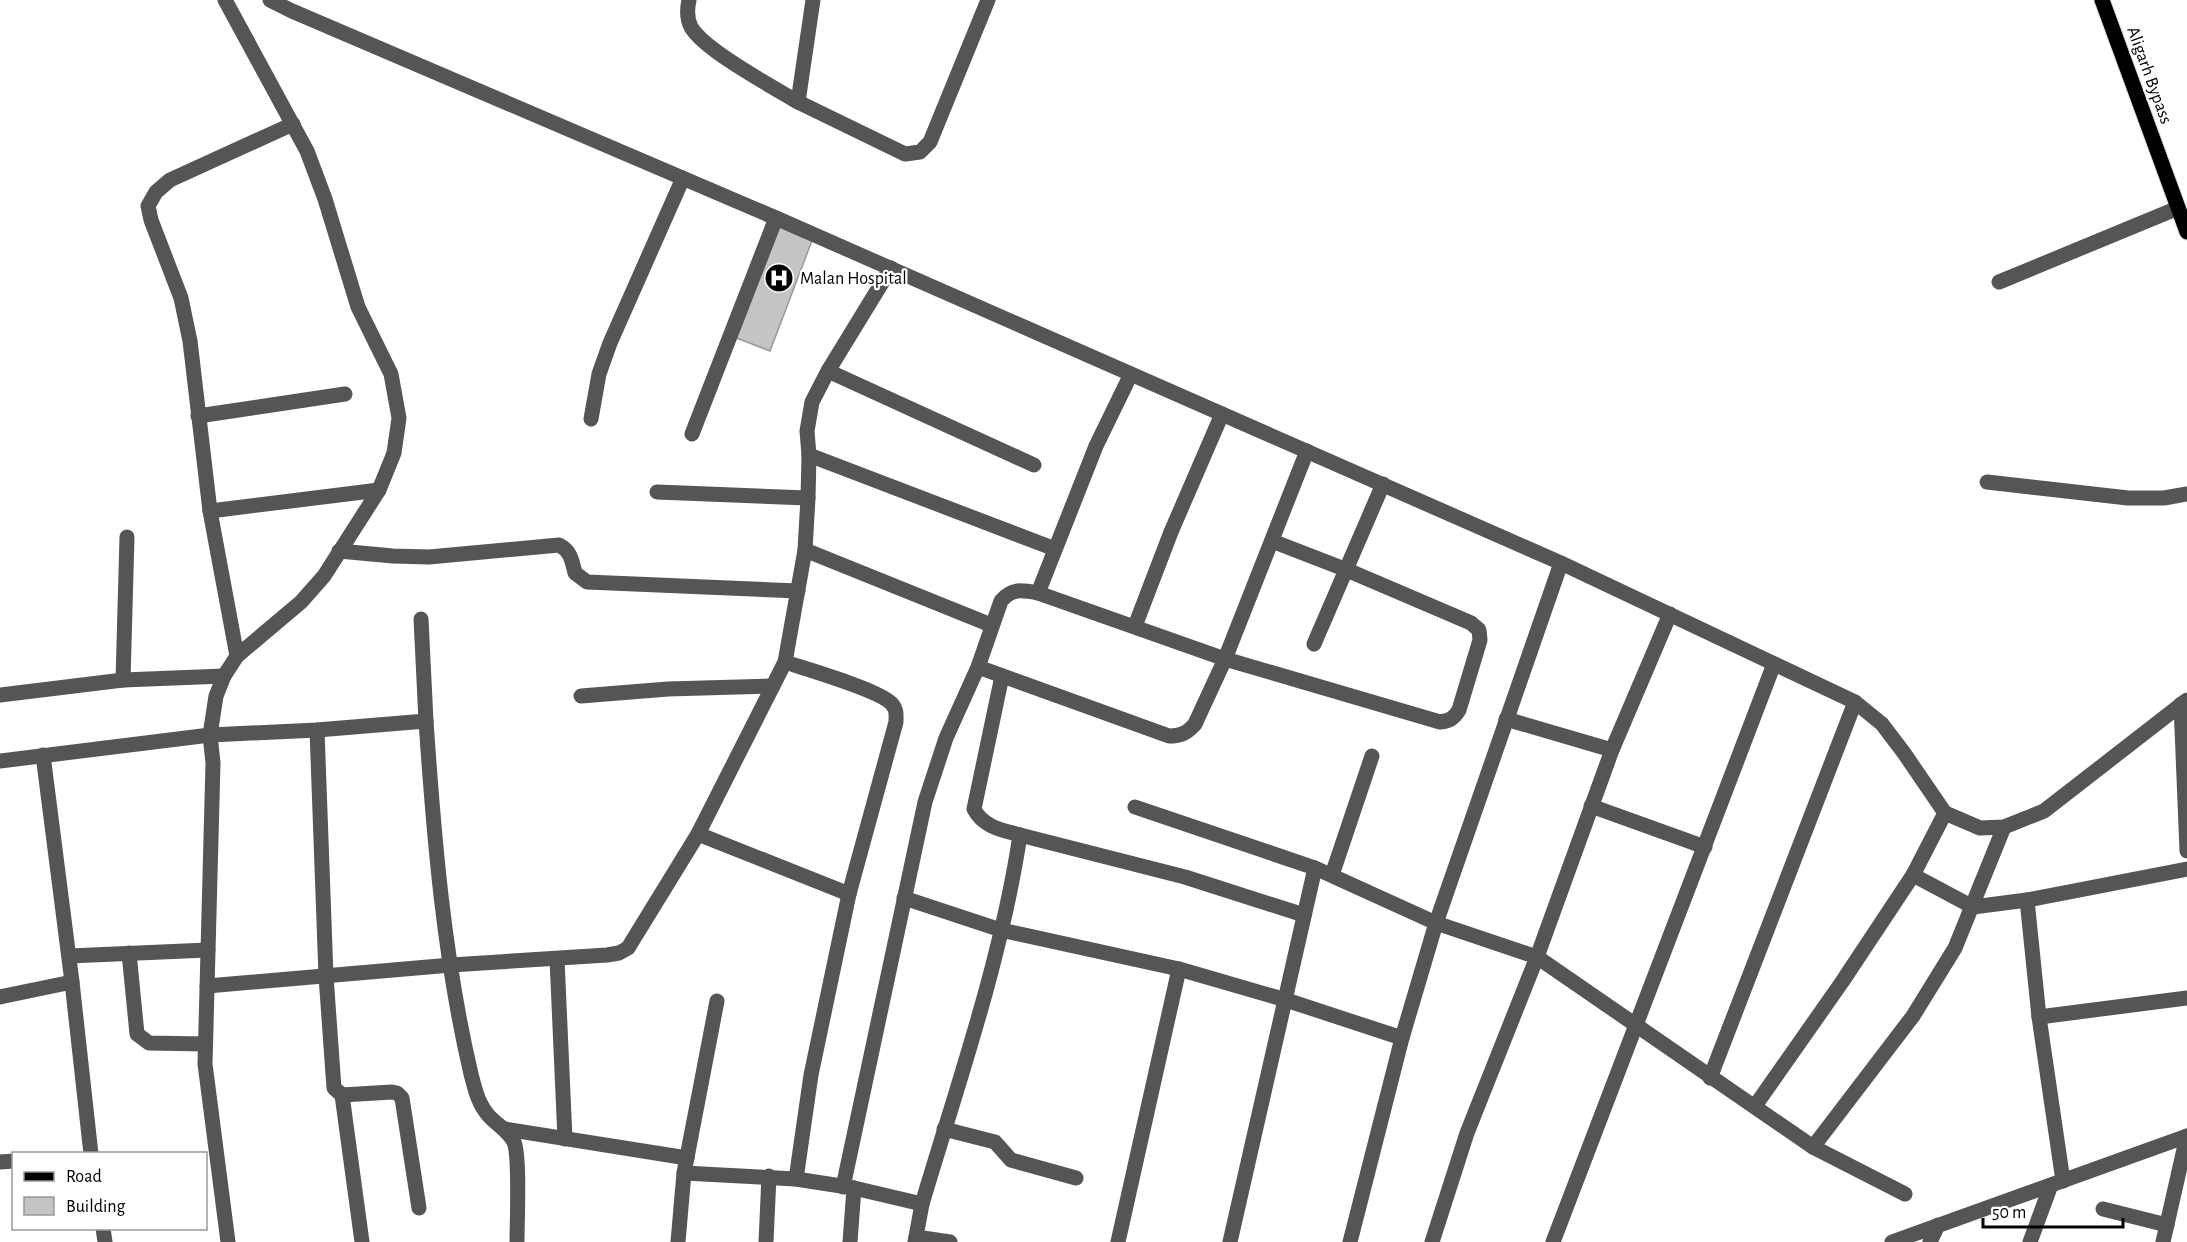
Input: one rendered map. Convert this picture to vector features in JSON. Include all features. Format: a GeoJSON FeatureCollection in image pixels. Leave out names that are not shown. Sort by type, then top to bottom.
{"type":"FeatureCollection","features":[{"type":"Feature","properties":{"kind":"main road","name":"Aligarh Bypass"},"geometry":{"type":"LineString","coordinates":[[2102,0],[2187,232]]}},
{"type":"Feature","properties":{"kind":"street"},"geometry":{"type":"LineString","coordinates":[[225,0],[307,151],[325,199],[358,307],[391,374],[399,418],[394,453],[379,490],[324,576],[301,602],[237,656],[224,676],[216,696],[210,735],[213,763],[205,1064],[228,1242]]}},
{"type":"Feature","properties":{"kind":"street"},"geometry":{"type":"LineString","coordinates":[[270,0],[891,268],[1383,484],[1561,563],[1855,702],[1882,724],[1945,813],[1980,828],[2004,827],[2044,811],[2184,702]]}},
{"type":"Feature","properties":{"kind":"street"},"geometry":{"type":"LineString","coordinates":[[689,0],[687,14],[691,27],[704,43],[798,102],[905,154],[920,152],[930,142],[988,0]]}},
{"type":"Feature","properties":{"kind":"street"},"geometry":{"type":"LineString","coordinates":[[798,102],[813,0]]}},
{"type":"Feature","properties":{"kind":"street"},"geometry":{"type":"LineString","coordinates":[[237,656],[210,511],[190,342],[181,298],[150,220],[148,206],[156,192],[170,180],[293,123]]}},
{"type":"Feature","properties":{"kind":"street"},"geometry":{"type":"LineString","coordinates":[[591,419],[599,374],[610,342],[683,178]]}},
{"type":"Feature","properties":{"kind":"street"},"geometry":{"type":"LineString","coordinates":[[1999,282],[2178,208]]}},
{"type":"Feature","properties":{"kind":"street"},"geometry":{"type":"LineString","coordinates":[[693,434],[776,218]]}},
{"type":"Feature","properties":{"kind":"street"},"geometry":{"type":"LineString","coordinates":[[207,986],[451,965],[557,959],[619,953],[628,948],[698,834],[784,662],[805,550],[809,455],[807,431],[812,402],[828,371],[891,268]]}},
{"type":"Feature","properties":{"kind":"street"},"geometry":{"type":"LineString","coordinates":[[828,371],[1034,465]]}},
{"type":"Feature","properties":{"kind":"street"},"geometry":{"type":"LineString","coordinates":[[1038,593],[1096,447],[1131,374]]}},
{"type":"Feature","properties":{"kind":"street"},"geometry":{"type":"LineString","coordinates":[[198,416],[345,394]]}},
{"type":"Feature","properties":{"kind":"street"},"geometry":{"type":"LineString","coordinates":[[1135,626],[1171,532],[1222,414]]}},
{"type":"Feature","properties":{"kind":"street"},"geometry":{"type":"LineString","coordinates":[[978,667],[1169,736],[1179,736],[1188,732],[1195,724],[1225,659],[1307,451]]}},
{"type":"Feature","properties":{"kind":"street"},"geometry":{"type":"LineString","coordinates":[[809,455],[1055,549]]}},
{"type":"Feature","properties":{"kind":"street"},"geometry":{"type":"LineString","coordinates":[[1987,482],[2128,498],[2164,498],[2187,494]]}},
{"type":"Feature","properties":{"kind":"street"},"geometry":{"type":"LineString","coordinates":[[1314,644],[1383,484]]}},
{"type":"Feature","properties":{"kind":"street"},"geometry":{"type":"LineString","coordinates":[[210,511],[379,490]]}},
{"type":"Feature","properties":{"kind":"street"},"geometry":{"type":"LineString","coordinates":[[657,492],[808,498]]}},
{"type":"Feature","properties":{"kind":"street"},"geometry":{"type":"LineString","coordinates":[[123,680],[127,537]]}},
{"type":"Feature","properties":{"kind":"street"},"geometry":{"type":"LineString","coordinates":[[850,1242],[848,1188],[904,898],[925,802],[946,738],[978,667],[991,625],[1007,594],[1016,590],[1038,593],[1225,659],[1440,722],[1448,721],[1459,710],[1480,639],[1479,630],[1471,623],[1272,541]]}},
{"type":"Feature","properties":{"kind":"street"},"geometry":{"type":"LineString","coordinates":[[339,551],[429,557],[560,545],[570,554],[575,573],[587,582],[798,591]]}},
{"type":"Feature","properties":{"kind":"street"},"geometry":{"type":"LineString","coordinates":[[805,550],[991,625]]}},
{"type":"Feature","properties":{"kind":"street"},"geometry":{"type":"LineString","coordinates":[[1350,1242],[1402,1038],[1436,923],[1561,563]]}},
{"type":"Feature","properties":{"kind":"street"},"geometry":{"type":"LineString","coordinates":[[1432,1242],[1467,1132],[1537,957],[1612,750],[1670,614]]}},
{"type":"Feature","properties":{"kind":"street"},"geometry":{"type":"LineString","coordinates":[[421,619],[434,833],[451,965],[471,1074],[479,1102],[490,1117],[505,1129],[514,1143],[517,1242]]}},
{"type":"Feature","properties":{"kind":"street"},"geometry":{"type":"LineString","coordinates":[[784,662],[866,690],[890,702],[897,711],[896,722],[849,894],[811,1075],[796,1179]]}},
{"type":"Feature","properties":{"kind":"street"},"geometry":{"type":"LineString","coordinates":[[1553,1242],[1774,664]]}},
{"type":"Feature","properties":{"kind":"street"},"geometry":{"type":"LineString","coordinates":[[0,695],[123,680],[224,676]]}},
{"type":"Feature","properties":{"kind":"street"},"geometry":{"type":"LineString","coordinates":[[1002,676],[974,809],[979,819],[990,826],[1020,835],[1185,877],[1304,915]]}},
{"type":"Feature","properties":{"kind":"street"},"geometry":{"type":"LineString","coordinates":[[581,696],[668,689],[773,686]]}},
{"type":"Feature","properties":{"kind":"street"},"geometry":{"type":"LineString","coordinates":[[1710,1077],[1855,702]]}},
{"type":"Feature","properties":{"kind":"street"},"geometry":{"type":"LineString","coordinates":[[2184,702],[2187,851]]}},
{"type":"Feature","properties":{"kind":"street"},"geometry":{"type":"LineString","coordinates":[[1506,719],[1612,750]]}},
{"type":"Feature","properties":{"kind":"street"},"geometry":{"type":"LineString","coordinates":[[0,761],[210,735],[317,730],[426,721]]}},
{"type":"Feature","properties":{"kind":"street"},"geometry":{"type":"LineString","coordinates":[[317,730],[326,976],[334,1088],[342,1095],[362,1242]]}},
{"type":"Feature","properties":{"kind":"street"},"geometry":{"type":"LineString","coordinates":[[43,755],[91,1152]]}},
{"type":"Feature","properties":{"kind":"street"},"geometry":{"type":"LineString","coordinates":[[1332,875],[1372,756]]}},
{"type":"Feature","properties":{"kind":"street"},"geometry":{"type":"LineString","coordinates":[[1591,806],[1705,847]]}},
{"type":"Feature","properties":{"kind":"street"},"geometry":{"type":"LineString","coordinates":[[1135,807],[1315,868],[1436,923],[1537,957],[1755,1106],[1812,1148],[1905,1194]]}},
{"type":"Feature","properties":{"kind":"street"},"geometry":{"type":"LineString","coordinates":[[1755,1106],[1842,982],[1913,875],[1945,813]]}},
{"type":"Feature","properties":{"kind":"street"},"geometry":{"type":"LineString","coordinates":[[1812,1148],[1913,1016],[1955,948],[2004,827]]}},
{"type":"Feature","properties":{"kind":"street"},"geometry":{"type":"LineString","coordinates":[[698,834],[849,894]]}},
{"type":"Feature","properties":{"kind":"street"},"geometry":{"type":"LineString","coordinates":[[950,1242],[916,1240],[922,1204],[1001,930],[1020,835]]}},
{"type":"Feature","properties":{"kind":"street"},"geometry":{"type":"LineString","coordinates":[[1230,1242],[1315,868]]}},
{"type":"Feature","properties":{"kind":"street"},"geometry":{"type":"LineString","coordinates":[[1913,875],[1973,907],[2027,900],[2187,869]]}},
{"type":"Feature","properties":{"kind":"street"},"geometry":{"type":"LineString","coordinates":[[904,898],[1001,930],[1179,969],[1286,1000],[1402,1038]]}},
{"type":"Feature","properties":{"kind":"street"},"geometry":{"type":"LineString","coordinates":[[2027,900],[2057,1183],[2030,1242]]}},
{"type":"Feature","properties":{"kind":"street"},"geometry":{"type":"LineString","coordinates":[[69,956],[208,950]]}},
{"type":"Feature","properties":{"kind":"street"},"geometry":{"type":"LineString","coordinates":[[129,953],[137,1034],[142,1040],[149,1043],[205,1044]]}},
{"type":"Feature","properties":{"kind":"street"},"geometry":{"type":"LineString","coordinates":[[557,959],[565,1139]]}},
{"type":"Feature","properties":{"kind":"street"},"geometry":{"type":"LineString","coordinates":[[1118,1242],[1179,969]]}},
{"type":"Feature","properties":{"kind":"street"},"geometry":{"type":"LineString","coordinates":[[0,997],[72,982]]}},
{"type":"Feature","properties":{"kind":"street"},"geometry":{"type":"LineString","coordinates":[[2039,1017],[2187,998]]}},
{"type":"Feature","properties":{"kind":"street"},"geometry":{"type":"LineString","coordinates":[[678,1242],[685,1166],[717,1000]]}},
{"type":"Feature","properties":{"kind":"street"},"geometry":{"type":"LineString","coordinates":[[342,1095],[392,1092],[402,1098],[419,1208]]}},
{"type":"Feature","properties":{"kind":"street"},"geometry":{"type":"LineString","coordinates":[[505,1129],[565,1139],[685,1166],[796,1179],[922,1204]]}},
{"type":"Feature","properties":{"kind":"street"},"geometry":{"type":"LineString","coordinates":[[944,1129],[995,1142],[1011,1160],[1076,1178]]}},
{"type":"Feature","properties":{"kind":"street"},"geometry":{"type":"LineString","coordinates":[[1892,1242],[2187,1136]]}},
{"type":"Feature","properties":{"kind":"street"},"geometry":{"type":"LineString","coordinates":[[2163,1242],[2187,1136]]}},
{"type":"Feature","properties":{"kind":"street"},"geometry":{"type":"LineString","coordinates":[[766,1242],[769,1176]]}},
{"type":"Feature","properties":{"kind":"street"},"geometry":{"type":"LineString","coordinates":[[2103,1209],[2167,1224]]}},
{"type":"Feature","properties":{"kind":"street"},"geometry":{"type":"LineString","coordinates":[[1930,1242],[1938,1225]]}},
{"type":"Feature","properties":{"kind":"building"},"geometry":{"type":"Polygon","coordinates":[[[778,225],[813,238],[770,351],[734,337],[778,225]]]}},
{"type":"Feature","properties":{"kind":"place","name":"Malan Hospital"},"geometry":{"type":"Point","coordinates":[779,278]}}]}
